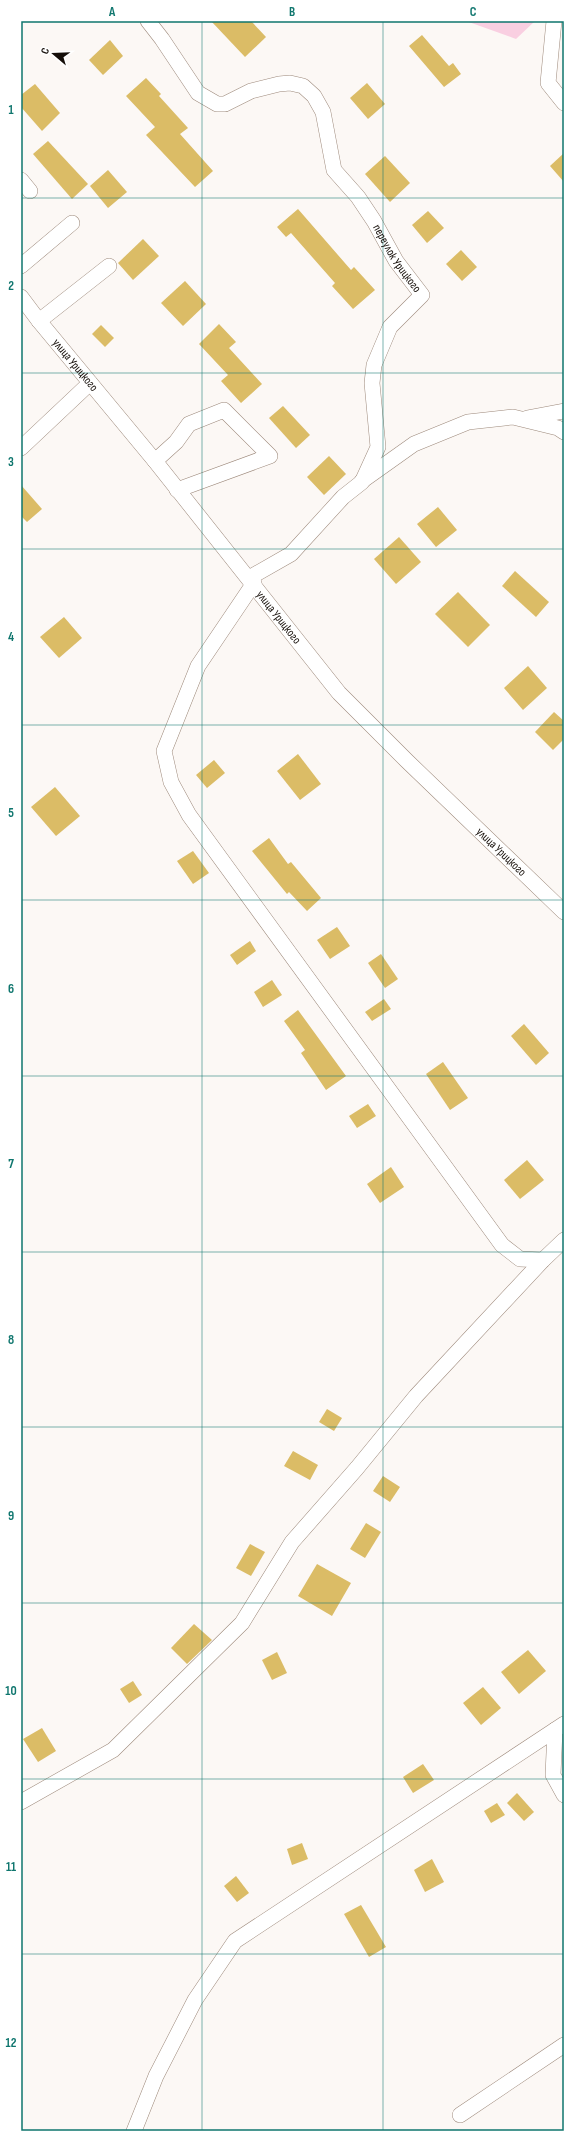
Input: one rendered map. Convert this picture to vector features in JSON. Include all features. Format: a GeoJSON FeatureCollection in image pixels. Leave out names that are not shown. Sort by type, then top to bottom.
{"type":"FeatureCollection","features":[{"type":"Feature","properties":{"kind":"street","name":"переулок Урицкого"},"geometry":{"type":"LineString","coordinates":[[148,21],[162,39],[198,93],[217,104],[225,104],[252,91],[278,84],[290,83],[303,86],[314,96],[323,112],[334,170],[358,197],[374,221],[396,261],[422,295],[390,327],[374,365],[372,383],[378,447],[362,482],[343,497],[291,554],[251,580]]}},
{"type":"Feature","properties":{"kind":"street"},"geometry":{"type":"LineString","coordinates":[[554,21],[548,83],[564,104]]}},
{"type":"Feature","properties":{"kind":"street"},"geometry":{"type":"LineString","coordinates":[[21,266],[72,223]]}},
{"type":"Feature","properties":{"kind":"street"},"geometry":{"type":"LineString","coordinates":[[39,321],[109,266]]}},
{"type":"Feature","properties":{"kind":"street","name":"улица Урицкого"},"geometry":{"type":"LineString","coordinates":[[21,297],[251,580],[339,693],[407,761],[564,912]]}},
{"type":"Feature","properties":{"kind":"street"},"geometry":{"type":"LineString","coordinates":[[21,448],[90,383]]}},
{"type":"Feature","properties":{"kind":"street"},"geometry":{"type":"LineString","coordinates":[[155,461],[176,442],[189,424],[224,410],[270,456],[177,490]]}},
{"type":"Feature","properties":{"kind":"street"},"geometry":{"type":"LineString","coordinates":[[522,419],[564,411]]}},
{"type":"Feature","properties":{"kind":"street"},"geometry":{"type":"LineString","coordinates":[[362,482],[414,444],[468,422],[513,417],[558,428],[564,432]]}},
{"type":"Feature","properties":{"kind":"street"},"geometry":{"type":"LineString","coordinates":[[251,580],[198,666],[164,751],[171,782],[189,815],[502,1245],[520,1259],[543,1260]]}},
{"type":"Feature","properties":{"kind":"street"},"geometry":{"type":"LineString","coordinates":[[21,1802],[113,1750],[242,1623],[292,1542],[357,1468],[416,1396],[543,1260],[564,1240]]}},
{"type":"Feature","properties":{"kind":"street"},"geometry":{"type":"LineString","coordinates":[[560,1727],[553,1775],[564,1795]]}},
{"type":"Feature","properties":{"kind":"street"},"geometry":{"type":"LineString","coordinates":[[134,2131],[156,2076],[195,2000],[235,1941],[560,1727]]}},
{"type":"Feature","properties":{"kind":"street"},"geometry":{"type":"LineString","coordinates":[[460,2114],[564,2045]]}},
{"type":"Feature","properties":{"kind":"shaded area"},"geometry":{"type":"Polygon","coordinates":[[[466,21],[535,21],[516,39],[466,21]]]}},
{"type":"Feature","properties":{"kind":"building"},"geometry":{"type":"Polygon","coordinates":[[[211,21],[251,21],[266,37],[245,57],[211,21]]]}},
{"type":"Feature","properties":{"kind":"building"},"geometry":{"type":"Polygon","coordinates":[[[422,35],[449,66],[453,63],[461,74],[444,87],[409,46],[422,35]]]}},
{"type":"Feature","properties":{"kind":"building"},"geometry":{"type":"Polygon","coordinates":[[[110,40],[123,56],[103,75],[89,60],[110,40]]]}},
{"type":"Feature","properties":{"kind":"building"},"geometry":{"type":"Polygon","coordinates":[[[146,78],[161,94],[159,96],[188,128],[180,134],[213,171],[195,187],[146,135],[155,127],[126,96],[146,78]]]}},
{"type":"Feature","properties":{"kind":"building"},"geometry":{"type":"Polygon","coordinates":[[[367,83],[385,104],[368,119],[350,98],[367,83]]]}},
{"type":"Feature","properties":{"kind":"building"},"geometry":{"type":"Polygon","coordinates":[[[35,84],[60,113],[42,131],[21,107],[21,95],[35,84]]]}},
{"type":"Feature","properties":{"kind":"building"},"geometry":{"type":"Polygon","coordinates":[[[48,141],[88,184],[72,199],[33,154],[48,141]]]}},
{"type":"Feature","properties":{"kind":"building"},"geometry":{"type":"Polygon","coordinates":[[[564,153],[564,182],[550,166],[564,153]]]}},
{"type":"Feature","properties":{"kind":"building"},"geometry":{"type":"Polygon","coordinates":[[[385,156],[410,183],[390,202],[365,174],[385,156]]]}},
{"type":"Feature","properties":{"kind":"building"},"geometry":{"type":"Polygon","coordinates":[[[108,170],[127,192],[108,208],[90,186],[108,170]]]}},
{"type":"Feature","properties":{"kind":"building"},"geometry":{"type":"Polygon","coordinates":[[[298,209],[351,270],[354,267],[375,290],[353,309],[332,286],[335,283],[291,233],[286,237],[277,227],[298,209]]]}},
{"type":"Feature","properties":{"kind":"building"},"geometry":{"type":"Polygon","coordinates":[[[428,211],[444,228],[427,243],[412,225],[428,211]]]}},
{"type":"Feature","properties":{"kind":"building"},"geometry":{"type":"Polygon","coordinates":[[[143,239],[159,256],[133,280],[118,263],[143,239]]]}},
{"type":"Feature","properties":{"kind":"building"},"geometry":{"type":"Polygon","coordinates":[[[461,250],[477,267],[462,281],[446,264],[461,250]]]}},
{"type":"Feature","properties":{"kind":"building"},"geometry":{"type":"Polygon","coordinates":[[[185,281],[206,304],[183,326],[161,303],[185,281]]]}},
{"type":"Feature","properties":{"kind":"building"},"geometry":{"type":"Polygon","coordinates":[[[219,324],[236,342],[229,348],[262,384],[241,403],[221,381],[228,375],[199,344],[219,324]]]}},
{"type":"Feature","properties":{"kind":"building"},"geometry":{"type":"Polygon","coordinates":[[[101,325],[114,338],[105,347],[92,334],[101,325]]]}},
{"type":"Feature","properties":{"kind":"building"},"geometry":{"type":"Polygon","coordinates":[[[283,406],[310,435],[296,448],[269,418],[283,406]]]}},
{"type":"Feature","properties":{"kind":"building"},"geometry":{"type":"Polygon","coordinates":[[[329,456],[346,474],[324,495],[307,477],[329,456]]]}},
{"type":"Feature","properties":{"kind":"building"},"geometry":{"type":"Polygon","coordinates":[[[21,485],[42,509],[27,522],[21,516],[21,485]]]}},
{"type":"Feature","properties":{"kind":"building"},"geometry":{"type":"Polygon","coordinates":[[[438,507],[457,530],[436,547],[417,524],[438,507]]]}},
{"type":"Feature","properties":{"kind":"building"},"geometry":{"type":"Polygon","coordinates":[[[399,537],[421,562],[396,584],[374,559],[399,537]]]}},
{"type":"Feature","properties":{"kind":"building"},"geometry":{"type":"Polygon","coordinates":[[[515,571],[549,602],[536,617],[502,586],[515,571]]]}},
{"type":"Feature","properties":{"kind":"building"},"geometry":{"type":"Polygon","coordinates":[[[458,592],[490,625],[468,647],[435,614],[458,592]]]}},
{"type":"Feature","properties":{"kind":"building"},"geometry":{"type":"Polygon","coordinates":[[[64,617],[82,638],[59,658],[40,637],[64,617]]]}},
{"type":"Feature","properties":{"kind":"building"},"geometry":{"type":"Polygon","coordinates":[[[528,666],[547,688],[523,710],[504,688],[528,666]]]}},
{"type":"Feature","properties":{"kind":"building"},"geometry":{"type":"Polygon","coordinates":[[[554,712],[564,721],[564,739],[553,750],[535,732],[554,712]]]}},
{"type":"Feature","properties":{"kind":"building"},"geometry":{"type":"Polygon","coordinates":[[[298,754],[321,784],[300,800],[277,771],[298,754]]]}},
{"type":"Feature","properties":{"kind":"building"},"geometry":{"type":"Polygon","coordinates":[[[214,760],[225,773],[207,788],[196,775],[214,760]]]}},
{"type":"Feature","properties":{"kind":"building"},"geometry":{"type":"Polygon","coordinates":[[[55,787],[80,816],[56,836],[31,807],[55,787]]]}},
{"type":"Feature","properties":{"kind":"building"},"geometry":{"type":"Polygon","coordinates":[[[269,838],[288,864],[291,862],[321,898],[307,911],[289,892],[287,894],[252,851],[269,838]]]}},
{"type":"Feature","properties":{"kind":"building"},"geometry":{"type":"Polygon","coordinates":[[[193,851],[209,873],[193,884],[177,861],[193,851]]]}},
{"type":"Feature","properties":{"kind":"building"},"geometry":{"type":"Polygon","coordinates":[[[337,927],[350,946],[330,959],[317,940],[337,927]]]}},
{"type":"Feature","properties":{"kind":"building"},"geometry":{"type":"Polygon","coordinates":[[[250,941],[256,951],[237,965],[230,955],[250,941]]]}},
{"type":"Feature","properties":{"kind":"building"},"geometry":{"type":"Polygon","coordinates":[[[381,954],[398,979],[385,988],[368,963],[381,954]]]}},
{"type":"Feature","properties":{"kind":"building"},"geometry":{"type":"Polygon","coordinates":[[[272,980],[282,995],[263,1007],[254,992],[272,980]]]}},
{"type":"Feature","properties":{"kind":"building"},"geometry":{"type":"Polygon","coordinates":[[[384,999],[391,1009],[372,1021],[365,1012],[384,999]]]}},
{"type":"Feature","properties":{"kind":"building"},"geometry":{"type":"Polygon","coordinates":[[[298,1010],[346,1076],[326,1090],[301,1053],[305,1050],[284,1021],[298,1010]]]}},
{"type":"Feature","properties":{"kind":"building"},"geometry":{"type":"Polygon","coordinates":[[[524,1024],[549,1053],[536,1065],[511,1036],[524,1024]]]}},
{"type":"Feature","properties":{"kind":"building"},"geometry":{"type":"Polygon","coordinates":[[[443,1062],[468,1098],[450,1110],[426,1074],[443,1062]]]}},
{"type":"Feature","properties":{"kind":"building"},"geometry":{"type":"Polygon","coordinates":[[[368,1104],[376,1116],[357,1128],[349,1116],[368,1104]]]}},
{"type":"Feature","properties":{"kind":"building"},"geometry":{"type":"Polygon","coordinates":[[[527,1160],[544,1180],[520,1199],[504,1180],[527,1160]]]}},
{"type":"Feature","properties":{"kind":"building"},"geometry":{"type":"Polygon","coordinates":[[[391,1167],[404,1187],[380,1203],[367,1184],[391,1167]]]}},
{"type":"Feature","properties":{"kind":"building"},"geometry":{"type":"Polygon","coordinates":[[[327,1409],[342,1418],[334,1431],[319,1422],[327,1409]]]}},
{"type":"Feature","properties":{"kind":"building"},"geometry":{"type":"Polygon","coordinates":[[[293,1451],[318,1465],[310,1480],[284,1466],[293,1451]]]}},
{"type":"Feature","properties":{"kind":"building"},"geometry":{"type":"Polygon","coordinates":[[[383,1476],[400,1487],[390,1502],[373,1491],[383,1476]]]}},
{"type":"Feature","properties":{"kind":"building"},"geometry":{"type":"Polygon","coordinates":[[[366,1523],[381,1532],[365,1558],[350,1549],[366,1523]]]}},
{"type":"Feature","properties":{"kind":"building"},"geometry":{"type":"Polygon","coordinates":[[[250,1544],[265,1552],[251,1576],[236,1568],[250,1544]]]}},
{"type":"Feature","properties":{"kind":"building"},"geometry":{"type":"Polygon","coordinates":[[[317,1564],[351,1583],[332,1616],[298,1596],[317,1564]]]}},
{"type":"Feature","properties":{"kind":"building"},"geometry":{"type":"Polygon","coordinates":[[[194,1624],[212,1640],[187,1664],[171,1648],[194,1624]]]}},
{"type":"Feature","properties":{"kind":"building"},"geometry":{"type":"Polygon","coordinates":[[[528,1650],[546,1671],[519,1694],[501,1672],[528,1650]]]}},
{"type":"Feature","properties":{"kind":"building"},"geometry":{"type":"Polygon","coordinates":[[[277,1652],[287,1673],[272,1680],[262,1660],[277,1652]]]}},
{"type":"Feature","properties":{"kind":"building"},"geometry":{"type":"Polygon","coordinates":[[[133,1681],[142,1695],[129,1703],[120,1689],[133,1681]]]}},
{"type":"Feature","properties":{"kind":"building"},"geometry":{"type":"Polygon","coordinates":[[[483,1687],[501,1708],[481,1725],[463,1703],[483,1687]]]}},
{"type":"Feature","properties":{"kind":"building"},"geometry":{"type":"Polygon","coordinates":[[[42,1728],[56,1751],[38,1762],[23,1739],[42,1728]]]}},
{"type":"Feature","properties":{"kind":"building"},"geometry":{"type":"Polygon","coordinates":[[[423,1764],[434,1780],[413,1793],[403,1777],[423,1764]]]}},
{"type":"Feature","properties":{"kind":"building"},"geometry":{"type":"Polygon","coordinates":[[[517,1793],[534,1812],[524,1821],[507,1803],[517,1793]]]}},
{"type":"Feature","properties":{"kind":"building"},"geometry":{"type":"Polygon","coordinates":[[[497,1803],[505,1815],[491,1823],[484,1811],[497,1803]]]}},
{"type":"Feature","properties":{"kind":"building"},"geometry":{"type":"Polygon","coordinates":[[[302,1843],[308,1859],[292,1865],[287,1849],[302,1843]]]}},
{"type":"Feature","properties":{"kind":"building"},"geometry":{"type":"Polygon","coordinates":[[[432,1859],[444,1882],[425,1892],[414,1870],[432,1859]]]}},
{"type":"Feature","properties":{"kind":"building"},"geometry":{"type":"Polygon","coordinates":[[[236,1876],[249,1893],[237,1902],[224,1886],[236,1876]]]}},
{"type":"Feature","properties":{"kind":"building"},"geometry":{"type":"Polygon","coordinates":[[[361,1905],[386,1947],[369,1957],[344,1914],[361,1905]]]}}]}
